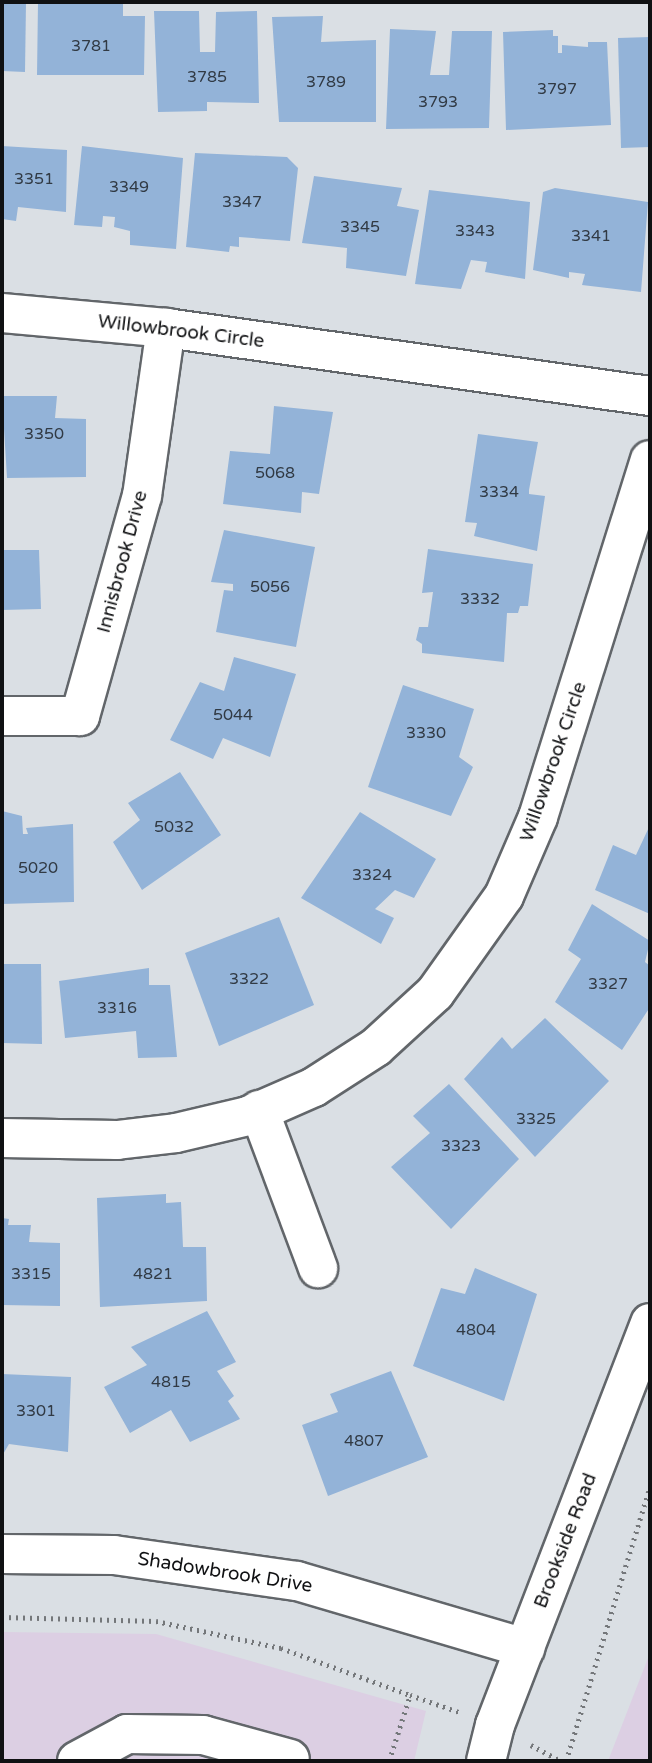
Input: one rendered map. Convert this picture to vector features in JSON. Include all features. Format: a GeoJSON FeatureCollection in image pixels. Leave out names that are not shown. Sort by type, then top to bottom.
{"type":"FeatureCollection","features":[{"type":"Feature","properties":{"kind":"street","name":"Willowbrook Circle"},"geometry":{"type":"LineString","coordinates":[[2,313],[166,328],[650,396]]}},
{"type":"Feature","properties":{"kind":"street","name":"Innisbrook Drive"},"geometry":{"type":"LineString","coordinates":[[2,716],[80,716],[142,496],[166,328]]}},
{"type":"Feature","properties":{"kind":"street","name":"Willowbrook Circle"},"geometry":{"type":"LineString","coordinates":[[2,1138],[129,1139],[176,1133],[260,1110],[314,1087],[376,1047],[435,993],[504,896],[538,817],[650,460]]}},
{"type":"Feature","properties":{"kind":"street"},"geometry":{"type":"LineString","coordinates":[[260,1110],[318,1268]]}},
{"type":"Feature","properties":{"kind":"street","name":"Brookside Road"},"geometry":{"type":"LineString","coordinates":[[486,1761],[524,1648],[650,1323]]}},
{"type":"Feature","properties":{"kind":"street","name":"Shadowbrook Drive"},"geometry":{"type":"LineString","coordinates":[[2,1554],[114,1555],[297,1581],[524,1648]]}},
{"type":"Feature","properties":{"kind":"street"},"geometry":{"type":"LineString","coordinates":[[77,1761],[127,1734],[202,1735],[290,1759]]}},
{"type":"Feature","properties":{"kind":"path"},"geometry":{"type":"LineString","coordinates":[[566,1761],[650,1487]]}},
{"type":"Feature","properties":{"kind":"path"},"geometry":{"type":"LineString","coordinates":[[2,1617],[156,1621],[281,1648],[410,1695]]}},
{"type":"Feature","properties":{"kind":"shaded area"},"geometry":{"type":"Polygon","coordinates":[[[2,1632],[156,1634],[426,1711],[414,1761],[2,1761],[2,1632]]]}},
{"type":"Feature","properties":{"kind":"shaded area"},"geometry":{"type":"Polygon","coordinates":[[[650,1653],[650,1761],[608,1761],[650,1653]]]}},
{"type":"Feature","properties":{"kind":"building"},"geometry":{"type":"Polygon","coordinates":[[[2,2],[26,2],[25,72],[2,71],[2,2]]]}},
{"type":"Feature","properties":{"kind":"building"},"geometry":{"type":"Polygon","coordinates":[[[38,2],[123,3],[123,16],[145,16],[144,75],[37,75],[38,2]]]}},
{"type":"Feature","properties":{"kind":"building"},"geometry":{"type":"Polygon","coordinates":[[[154,11],[199,11],[200,52],[215,52],[216,12],[257,11],[259,103],[207,102],[207,111],[158,112],[154,11]]]}},
{"type":"Feature","properties":{"kind":"building"},"geometry":{"type":"Polygon","coordinates":[[[323,16],[321,42],[376,40],[376,122],[279,122],[272,17],[323,16]]]}},
{"type":"Feature","properties":{"kind":"building"},"geometry":{"type":"Polygon","coordinates":[[[390,29],[436,31],[430,75],[449,75],[452,31],[492,31],[489,128],[386,129],[390,29]]]}},
{"type":"Feature","properties":{"kind":"building"},"geometry":{"type":"Polygon","coordinates":[[[553,30],[553,36],[558,36],[558,53],[562,53],[562,45],[588,47],[588,42],[607,42],[611,125],[506,130],[503,32],[553,30]]]}},
{"type":"Feature","properties":{"kind":"building"},"geometry":{"type":"Polygon","coordinates":[[[650,37],[650,147],[621,148],[618,38],[650,37]]]}},
{"type":"Feature","properties":{"kind":"building"},"geometry":{"type":"Polygon","coordinates":[[[2,146],[67,150],[66,212],[18,207],[16,221],[2,219],[2,146]]]}},
{"type":"Feature","properties":{"kind":"building"},"geometry":{"type":"Polygon","coordinates":[[[82,146],[183,158],[176,249],[130,245],[130,231],[114,227],[115,217],[103,216],[102,227],[74,225],[82,146]]]}},
{"type":"Feature","properties":{"kind":"building"},"geometry":{"type":"Polygon","coordinates":[[[195,153],[287,157],[298,168],[290,241],[239,237],[239,247],[230,246],[229,252],[186,247],[195,153]]]}},
{"type":"Feature","properties":{"kind":"building"},"geometry":{"type":"Polygon","coordinates":[[[314,176],[402,188],[397,206],[419,210],[406,276],[346,268],[347,248],[302,243],[314,176]]]}},
{"type":"Feature","properties":{"kind":"building"},"geometry":{"type":"Polygon","coordinates":[[[555,188],[648,202],[641,292],[582,285],[585,274],[569,272],[569,278],[533,270],[543,192],[555,188]]]}},
{"type":"Feature","properties":{"kind":"building"},"geometry":{"type":"Polygon","coordinates":[[[429,190],[530,202],[525,279],[485,272],[487,262],[471,260],[461,289],[415,284],[429,190]]]}},
{"type":"Feature","properties":{"kind":"building"},"geometry":{"type":"Polygon","coordinates":[[[2,396],[57,396],[55,418],[86,419],[86,477],[7,478],[2,396]]]}},
{"type":"Feature","properties":{"kind":"building"},"geometry":{"type":"Polygon","coordinates":[[[274,406],[333,412],[319,494],[302,492],[301,513],[223,504],[230,451],[270,454],[274,406]]]}},
{"type":"Feature","properties":{"kind":"building"},"geometry":{"type":"Polygon","coordinates":[[[478,434],[538,442],[529,490],[529,494],[545,496],[537,551],[474,536],[477,523],[465,522],[478,434]]]}},
{"type":"Feature","properties":{"kind":"building"},"geometry":{"type":"Polygon","coordinates":[[[224,530],[315,547],[296,647],[216,632],[224,590],[233,591],[233,584],[211,582],[224,530]]]}},
{"type":"Feature","properties":{"kind":"building"},"geometry":{"type":"Polygon","coordinates":[[[428,549],[533,564],[528,606],[520,606],[518,613],[507,613],[504,662],[422,653],[422,644],[416,640],[419,627],[428,627],[433,592],[422,593],[428,549]]]}},
{"type":"Feature","properties":{"kind":"building"},"geometry":{"type":"Polygon","coordinates":[[[2,550],[39,550],[41,609],[2,610],[2,550]]]}},
{"type":"Feature","properties":{"kind":"building"},"geometry":{"type":"Polygon","coordinates":[[[234,657],[296,674],[270,757],[223,738],[213,759],[170,740],[200,682],[224,691],[234,657]]]}},
{"type":"Feature","properties":{"kind":"building"},"geometry":{"type":"Polygon","coordinates":[[[403,685],[474,709],[459,757],[473,767],[451,816],[368,787],[403,685]]]}},
{"type":"Feature","properties":{"kind":"building"},"geometry":{"type":"Polygon","coordinates":[[[180,772],[221,835],[142,890],[113,842],[140,820],[128,803],[180,772]]]}},
{"type":"Feature","properties":{"kind":"building"},"geometry":{"type":"Polygon","coordinates":[[[2,811],[22,816],[23,834],[28,834],[26,828],[73,824],[74,902],[2,904],[2,811]]]}},
{"type":"Feature","properties":{"kind":"building"},"geometry":{"type":"Polygon","coordinates":[[[360,812],[436,859],[414,898],[395,890],[375,909],[394,918],[381,944],[301,898],[360,812]]]}},
{"type":"Feature","properties":{"kind":"building"},"geometry":{"type":"Polygon","coordinates":[[[650,825],[650,914],[595,890],[613,845],[636,855],[650,825]]]}},
{"type":"Feature","properties":{"kind":"building"},"geometry":{"type":"Polygon","coordinates":[[[592,904],[650,941],[645,962],[650,966],[650,1007],[622,1050],[555,1002],[581,959],[568,950],[592,904]]]}},
{"type":"Feature","properties":{"kind":"building"},"geometry":{"type":"Polygon","coordinates":[[[279,917],[314,1005],[219,1046],[185,953],[279,917]]]}},
{"type":"Feature","properties":{"kind":"building"},"geometry":{"type":"Polygon","coordinates":[[[2,964],[41,964],[42,1044],[2,1043],[2,964]]]}},
{"type":"Feature","properties":{"kind":"building"},"geometry":{"type":"Polygon","coordinates":[[[149,968],[149,985],[170,985],[177,1057],[138,1058],[136,1031],[65,1038],[59,981],[149,968]]]}},
{"type":"Feature","properties":{"kind":"building"},"geometry":{"type":"Polygon","coordinates":[[[545,1018],[609,1081],[535,1157],[464,1079],[502,1037],[512,1049],[545,1018]]]}},
{"type":"Feature","properties":{"kind":"building"},"geometry":{"type":"Polygon","coordinates":[[[449,1084],[519,1159],[451,1229],[391,1167],[430,1133],[413,1116],[449,1084]]]}},
{"type":"Feature","properties":{"kind":"building"},"geometry":{"type":"Polygon","coordinates":[[[166,1194],[166,1203],[181,1202],[183,1247],[206,1247],[207,1301],[100,1307],[97,1198],[166,1194]]]}},
{"type":"Feature","properties":{"kind":"building"},"geometry":{"type":"Polygon","coordinates":[[[2,1218],[9,1219],[8,1225],[31,1225],[29,1242],[60,1243],[60,1306],[2,1305],[2,1218]]]}},
{"type":"Feature","properties":{"kind":"building"},"geometry":{"type":"Polygon","coordinates":[[[475,1268],[537,1294],[504,1401],[413,1366],[441,1288],[465,1294],[475,1268]]]}},
{"type":"Feature","properties":{"kind":"building"},"geometry":{"type":"Polygon","coordinates":[[[207,1311],[236,1362],[217,1371],[234,1396],[228,1401],[240,1419],[190,1442],[171,1410],[130,1433],[104,1387],[147,1365],[131,1347],[207,1311]]]}},
{"type":"Feature","properties":{"kind":"building"},"geometry":{"type":"Polygon","coordinates":[[[391,1371],[428,1457],[328,1496],[302,1425],[338,1412],[330,1394],[391,1371]]]}},
{"type":"Feature","properties":{"kind":"building"},"geometry":{"type":"Polygon","coordinates":[[[2,1374],[71,1377],[68,1452],[9,1444],[2,1456],[2,1374]]]}}]}
